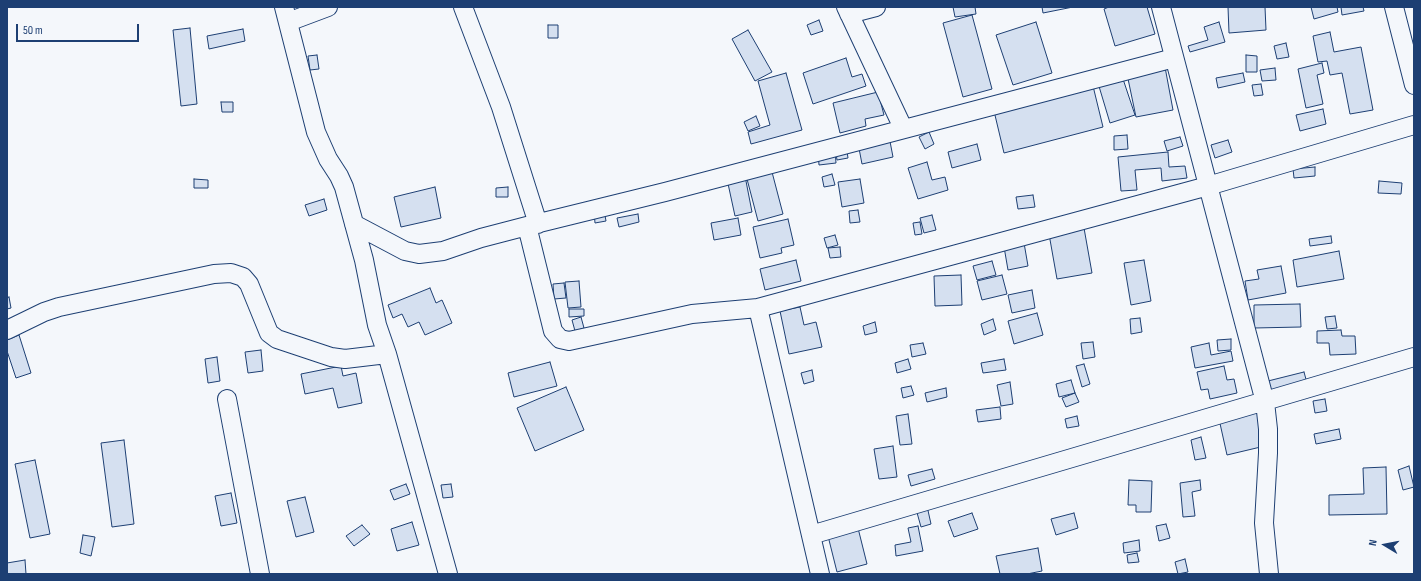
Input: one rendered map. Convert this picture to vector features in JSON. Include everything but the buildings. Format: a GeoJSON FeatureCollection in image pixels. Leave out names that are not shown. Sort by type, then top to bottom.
{"type":"FeatureCollection","features":[{"type":"Feature","properties":{"kind":"street"},"geometry":{"type":"LineString","coordinates":[[328,7],[286,15],[316,132],[328,159],[340,176],[354,224],[364,260],[377,325],[387,354],[448,574]]}},
{"type":"Feature","properties":{"kind":"street"},"geometry":{"type":"LineString","coordinates":[[463,7],[501,108],[532,225],[554,331],[560,339],[569,341],[692,314],[758,308],[1208,186],[1414,125]]}},
{"type":"Feature","properties":{"kind":"street"},"geometry":{"type":"LineString","coordinates":[[876,7],[848,11],[903,128]]}},
{"type":"Feature","properties":{"kind":"street"},"geometry":{"type":"LineString","coordinates":[[1161,7],[1265,402],[1268,429],[1268,453],[1264,523],[1269,574]]}},
{"type":"Feature","properties":{"kind":"street"},"geometry":{"type":"LineString","coordinates":[[1394,7],[1414,85]]}},
{"type":"Feature","properties":{"kind":"street"},"geometry":{"type":"LineString","coordinates":[[354,224],[404,251],[419,254],[443,251],[481,238],[1174,58]]}},
{"type":"Feature","properties":{"kind":"street"},"geometry":{"type":"LineString","coordinates":[[7,330],[44,312],[59,307],[214,274],[231,273],[242,277],[249,284],[269,332],[277,339],[331,357],[345,358],[387,354]]}},
{"type":"Feature","properties":{"kind":"street"},"geometry":{"type":"LineString","coordinates":[[758,308],[820,574]]}},
{"type":"Feature","properties":{"kind":"street"},"geometry":{"type":"LineString","coordinates":[[811,535],[1414,357]]}},
{"type":"Feature","properties":{"kind":"street"},"geometry":{"type":"LineString","coordinates":[[227,399],[248,521],[260,574]]}}]}
